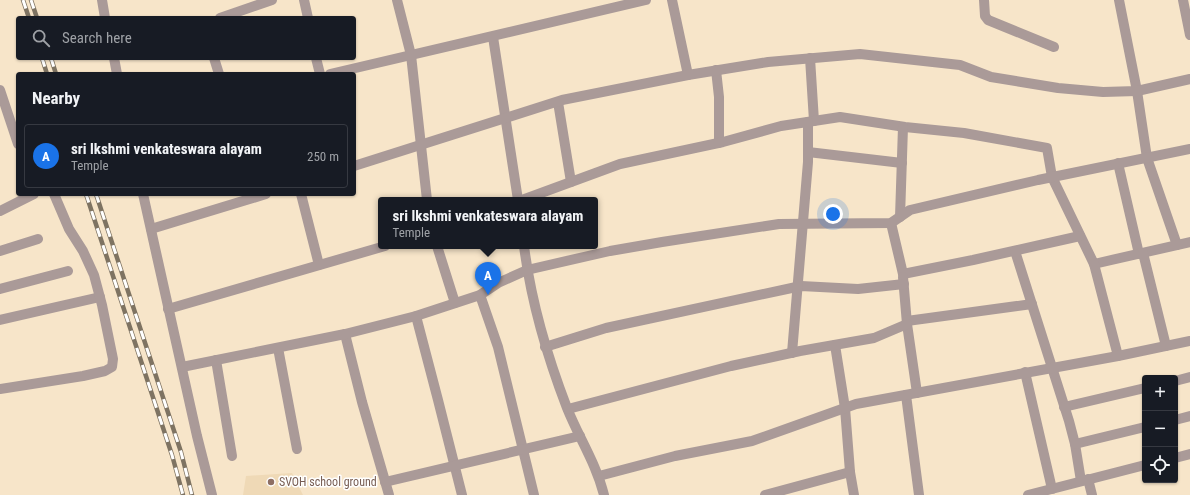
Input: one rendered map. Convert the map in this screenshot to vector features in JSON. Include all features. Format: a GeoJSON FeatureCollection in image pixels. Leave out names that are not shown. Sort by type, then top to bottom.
{"type":"FeatureCollection","features":[{"type":"Feature","properties":{"kind":"street"},"geometry":{"type":"LineString","coordinates":[[102,0],[106,16]]}},
{"type":"Feature","properties":{"kind":"street"},"geometry":{"type":"LineString","coordinates":[[225,16],[254,3],[272,0]]}},
{"type":"Feature","properties":{"kind":"street"},"geometry":{"type":"LineString","coordinates":[[304,0],[308,16]]}},
{"type":"Feature","properties":{"kind":"street"},"geometry":{"type":"LineString","coordinates":[[397,0],[411,55],[427,197]]}},
{"type":"Feature","properties":{"kind":"street"},"geometry":{"type":"LineString","coordinates":[[339,72],[646,0]]}},
{"type":"Feature","properties":{"kind":"street"},"geometry":{"type":"LineString","coordinates":[[672,0],[688,75]]}},
{"type":"Feature","properties":{"kind":"street"},"geometry":{"type":"LineString","coordinates":[[984,0],[985,16],[988,20],[1054,47]]}},
{"type":"Feature","properties":{"kind":"street"},"geometry":{"type":"LineString","coordinates":[[1119,0],[1137,91],[1146,158],[1177,245]]}},
{"type":"Feature","properties":{"kind":"street"},"geometry":{"type":"LineString","coordinates":[[1183,0],[1190,34]]}},
{"type":"Feature","properties":{"kind":"street"},"geometry":{"type":"LineString","coordinates":[[493,37],[518,197]]}},
{"type":"Feature","properties":{"kind":"street"},"geometry":{"type":"LineString","coordinates":[[356,165],[558,102],[688,75],[768,62],[860,54],[960,65],[991,77],[1058,88],[1103,92],[1137,91],[1190,79]]}},
{"type":"Feature","properties":{"kind":"street"},"geometry":{"type":"LineString","coordinates":[[792,353],[811,122],[810,58]]}},
{"type":"Feature","properties":{"kind":"street"},"geometry":{"type":"LineString","coordinates":[[114,60],[117,72]]}},
{"type":"Feature","properties":{"kind":"street"},"geometry":{"type":"LineString","coordinates":[[215,60],[218,72]]}},
{"type":"Feature","properties":{"kind":"street"},"geometry":{"type":"LineString","coordinates":[[316,60],[320,72]]}},
{"type":"Feature","properties":{"kind":"street"},"geometry":{"type":"LineString","coordinates":[[716,70],[719,97],[719,143]]}},
{"type":"Feature","properties":{"kind":"street"},"geometry":{"type":"LineString","coordinates":[[0,90],[16,138]]}},
{"type":"Feature","properties":{"kind":"street"},"geometry":{"type":"LineString","coordinates":[[558,102],[571,182]]}},
{"type":"Feature","properties":{"kind":"street"},"geometry":{"type":"LineString","coordinates":[[530,197],[620,164],[719,143],[781,126],[840,117],[903,127],[964,133],[1047,148],[1052,177],[1094,264],[1118,356]]}},
{"type":"Feature","properties":{"kind":"street"},"geometry":{"type":"LineString","coordinates":[[903,127],[902,163],[896,220],[903,274],[907,323],[917,393]]}},
{"type":"Feature","properties":{"kind":"street"},"geometry":{"type":"LineString","coordinates":[[182,367],[345,334],[416,316],[480,295],[498,283],[527,270],[610,251],[779,224],[896,220],[910,210],[1052,177],[1190,149]]}},
{"type":"Feature","properties":{"kind":"street"},"geometry":{"type":"LineString","coordinates":[[808,152],[902,163]]}},
{"type":"Feature","properties":{"kind":"street"},"geometry":{"type":"LineString","coordinates":[[1118,163],[1166,346]]}},
{"type":"Feature","properties":{"kind":"street"},"geometry":{"type":"LineString","coordinates":[[0,204],[16,196]]}},
{"type":"Feature","properties":{"kind":"street"},"geometry":{"type":"LineString","coordinates":[[0,211],[30,196]]}},
{"type":"Feature","properties":{"kind":"street"},"geometry":{"type":"LineString","coordinates":[[0,389],[83,376],[105,371],[112,367],[113,359],[94,275],[83,251],[69,229],[55,196]]}},
{"type":"Feature","properties":{"kind":"street"},"geometry":{"type":"LineString","coordinates":[[143,196],[168,309],[212,495]]}},
{"type":"Feature","properties":{"kind":"street"},"geometry":{"type":"LineString","coordinates":[[151,229],[259,196]]}},
{"type":"Feature","properties":{"kind":"street"},"geometry":{"type":"LineString","coordinates":[[302,196],[319,266]]}},
{"type":"Feature","properties":{"kind":"street"},"geometry":{"type":"LineString","coordinates":[[903,274],[1080,236]]}},
{"type":"Feature","properties":{"kind":"street"},"geometry":{"type":"LineString","coordinates":[[0,251],[38,239]]}},
{"type":"Feature","properties":{"kind":"street"},"geometry":{"type":"LineString","coordinates":[[1094,264],[1177,245],[1189,244]]}},
{"type":"Feature","properties":{"kind":"street"},"geometry":{"type":"LineString","coordinates":[[168,309],[378,248]]}},
{"type":"Feature","properties":{"kind":"street"},"geometry":{"type":"LineString","coordinates":[[438,249],[455,303]]}},
{"type":"Feature","properties":{"kind":"street"},"geometry":{"type":"LineString","coordinates":[[524,249],[527,270],[546,347],[568,409],[599,476],[604,495]]}},
{"type":"Feature","properties":{"kind":"street"},"geometry":{"type":"LineString","coordinates":[[1015,251],[1052,367],[1084,480],[1092,495]]}},
{"type":"Feature","properties":{"kind":"street"},"geometry":{"type":"LineString","coordinates":[[0,289],[68,271]]}},
{"type":"Feature","properties":{"kind":"street"},"geometry":{"type":"LineString","coordinates":[[546,347],[606,328],[798,286],[858,289],[904,284]]}},
{"type":"Feature","properties":{"kind":"street"},"geometry":{"type":"LineString","coordinates":[[480,295],[498,347],[534,495]]}},
{"type":"Feature","properties":{"kind":"street"},"geometry":{"type":"LineString","coordinates":[[0,320],[100,297]]}},
{"type":"Feature","properties":{"kind":"street"},"geometry":{"type":"LineString","coordinates":[[568,409],[724,368],[792,353],[874,338],[907,323],[1032,304]]}},
{"type":"Feature","properties":{"kind":"street"},"geometry":{"type":"LineString","coordinates":[[416,316],[462,495]]}},
{"type":"Feature","properties":{"kind":"street"},"geometry":{"type":"LineString","coordinates":[[345,334],[362,402],[389,495]]}},
{"type":"Feature","properties":{"kind":"street"},"geometry":{"type":"LineString","coordinates":[[599,476],[675,456],[752,441],[856,404],[1118,356],[1190,341]]}},
{"type":"Feature","properties":{"kind":"street"},"geometry":{"type":"LineString","coordinates":[[835,345],[845,408],[850,472],[854,495]]}},
{"type":"Feature","properties":{"kind":"street"},"geometry":{"type":"LineString","coordinates":[[278,348],[297,449]]}},
{"type":"Feature","properties":{"kind":"street"},"geometry":{"type":"LineString","coordinates":[[216,360],[232,456]]}},
{"type":"Feature","properties":{"kind":"street"},"geometry":{"type":"LineString","coordinates":[[1025,372],[1052,489]]}},
{"type":"Feature","properties":{"kind":"street"},"geometry":{"type":"LineString","coordinates":[[1178,380],[1190,377]]}},
{"type":"Feature","properties":{"kind":"street"},"geometry":{"type":"LineString","coordinates":[[1064,407],[1142,389]]}},
{"type":"Feature","properties":{"kind":"street"},"geometry":{"type":"LineString","coordinates":[[906,395],[920,495]]}},
{"type":"Feature","properties":{"kind":"street"},"geometry":{"type":"LineString","coordinates":[[1178,419],[1190,416]]}},
{"type":"Feature","properties":{"kind":"street"},"geometry":{"type":"LineString","coordinates":[[1075,444],[1142,428]]}},
{"type":"Feature","properties":{"kind":"street"},"geometry":{"type":"LineString","coordinates":[[385,482],[455,464],[523,450],[580,436]]}},
{"type":"Feature","properties":{"kind":"street"},"geometry":{"type":"LineString","coordinates":[[1178,457],[1190,454]]}},
{"type":"Feature","properties":{"kind":"street"},"geometry":{"type":"LineString","coordinates":[[1028,495],[1142,466]]}},
{"type":"Feature","properties":{"kind":"street"},"geometry":{"type":"LineString","coordinates":[[765,495],[786,492],[850,472]]}},
{"type":"Feature","properties":{"kind":"shaded area","name":"SVOH school ground"},"geometry":{"type":"Polygon","coordinates":[[[292,473],[303,495],[243,495],[246,476],[292,473]]]}},
{"type":"Feature","properties":{"kind":"railway"},"geometry":{"type":"LineString","coordinates":[[23,0],[28,16]]}},
{"type":"Feature","properties":{"kind":"railway"},"geometry":{"type":"LineString","coordinates":[[31,0],[36,16]]}},
{"type":"Feature","properties":{"kind":"railway"},"geometry":{"type":"LineString","coordinates":[[43,60],[46,72]]}},
{"type":"Feature","properties":{"kind":"railway"},"geometry":{"type":"LineString","coordinates":[[52,60],[55,72]]}},
{"type":"Feature","properties":{"kind":"railway"},"geometry":{"type":"LineString","coordinates":[[87,196],[172,455],[183,495]]}},
{"type":"Feature","properties":{"kind":"railway"},"geometry":{"type":"LineString","coordinates":[[97,196],[181,452],[192,495]]}},
{"type":"Feature","properties":{"kind":"place","name":"sri lkshmi venkateswara alayam"},"geometry":{"type":"Point","coordinates":[488,295]}},
{"type":"Feature","properties":{"kind":"place","name":"SVOH school ground"},"geometry":{"type":"Point","coordinates":[271,482]}}]}
